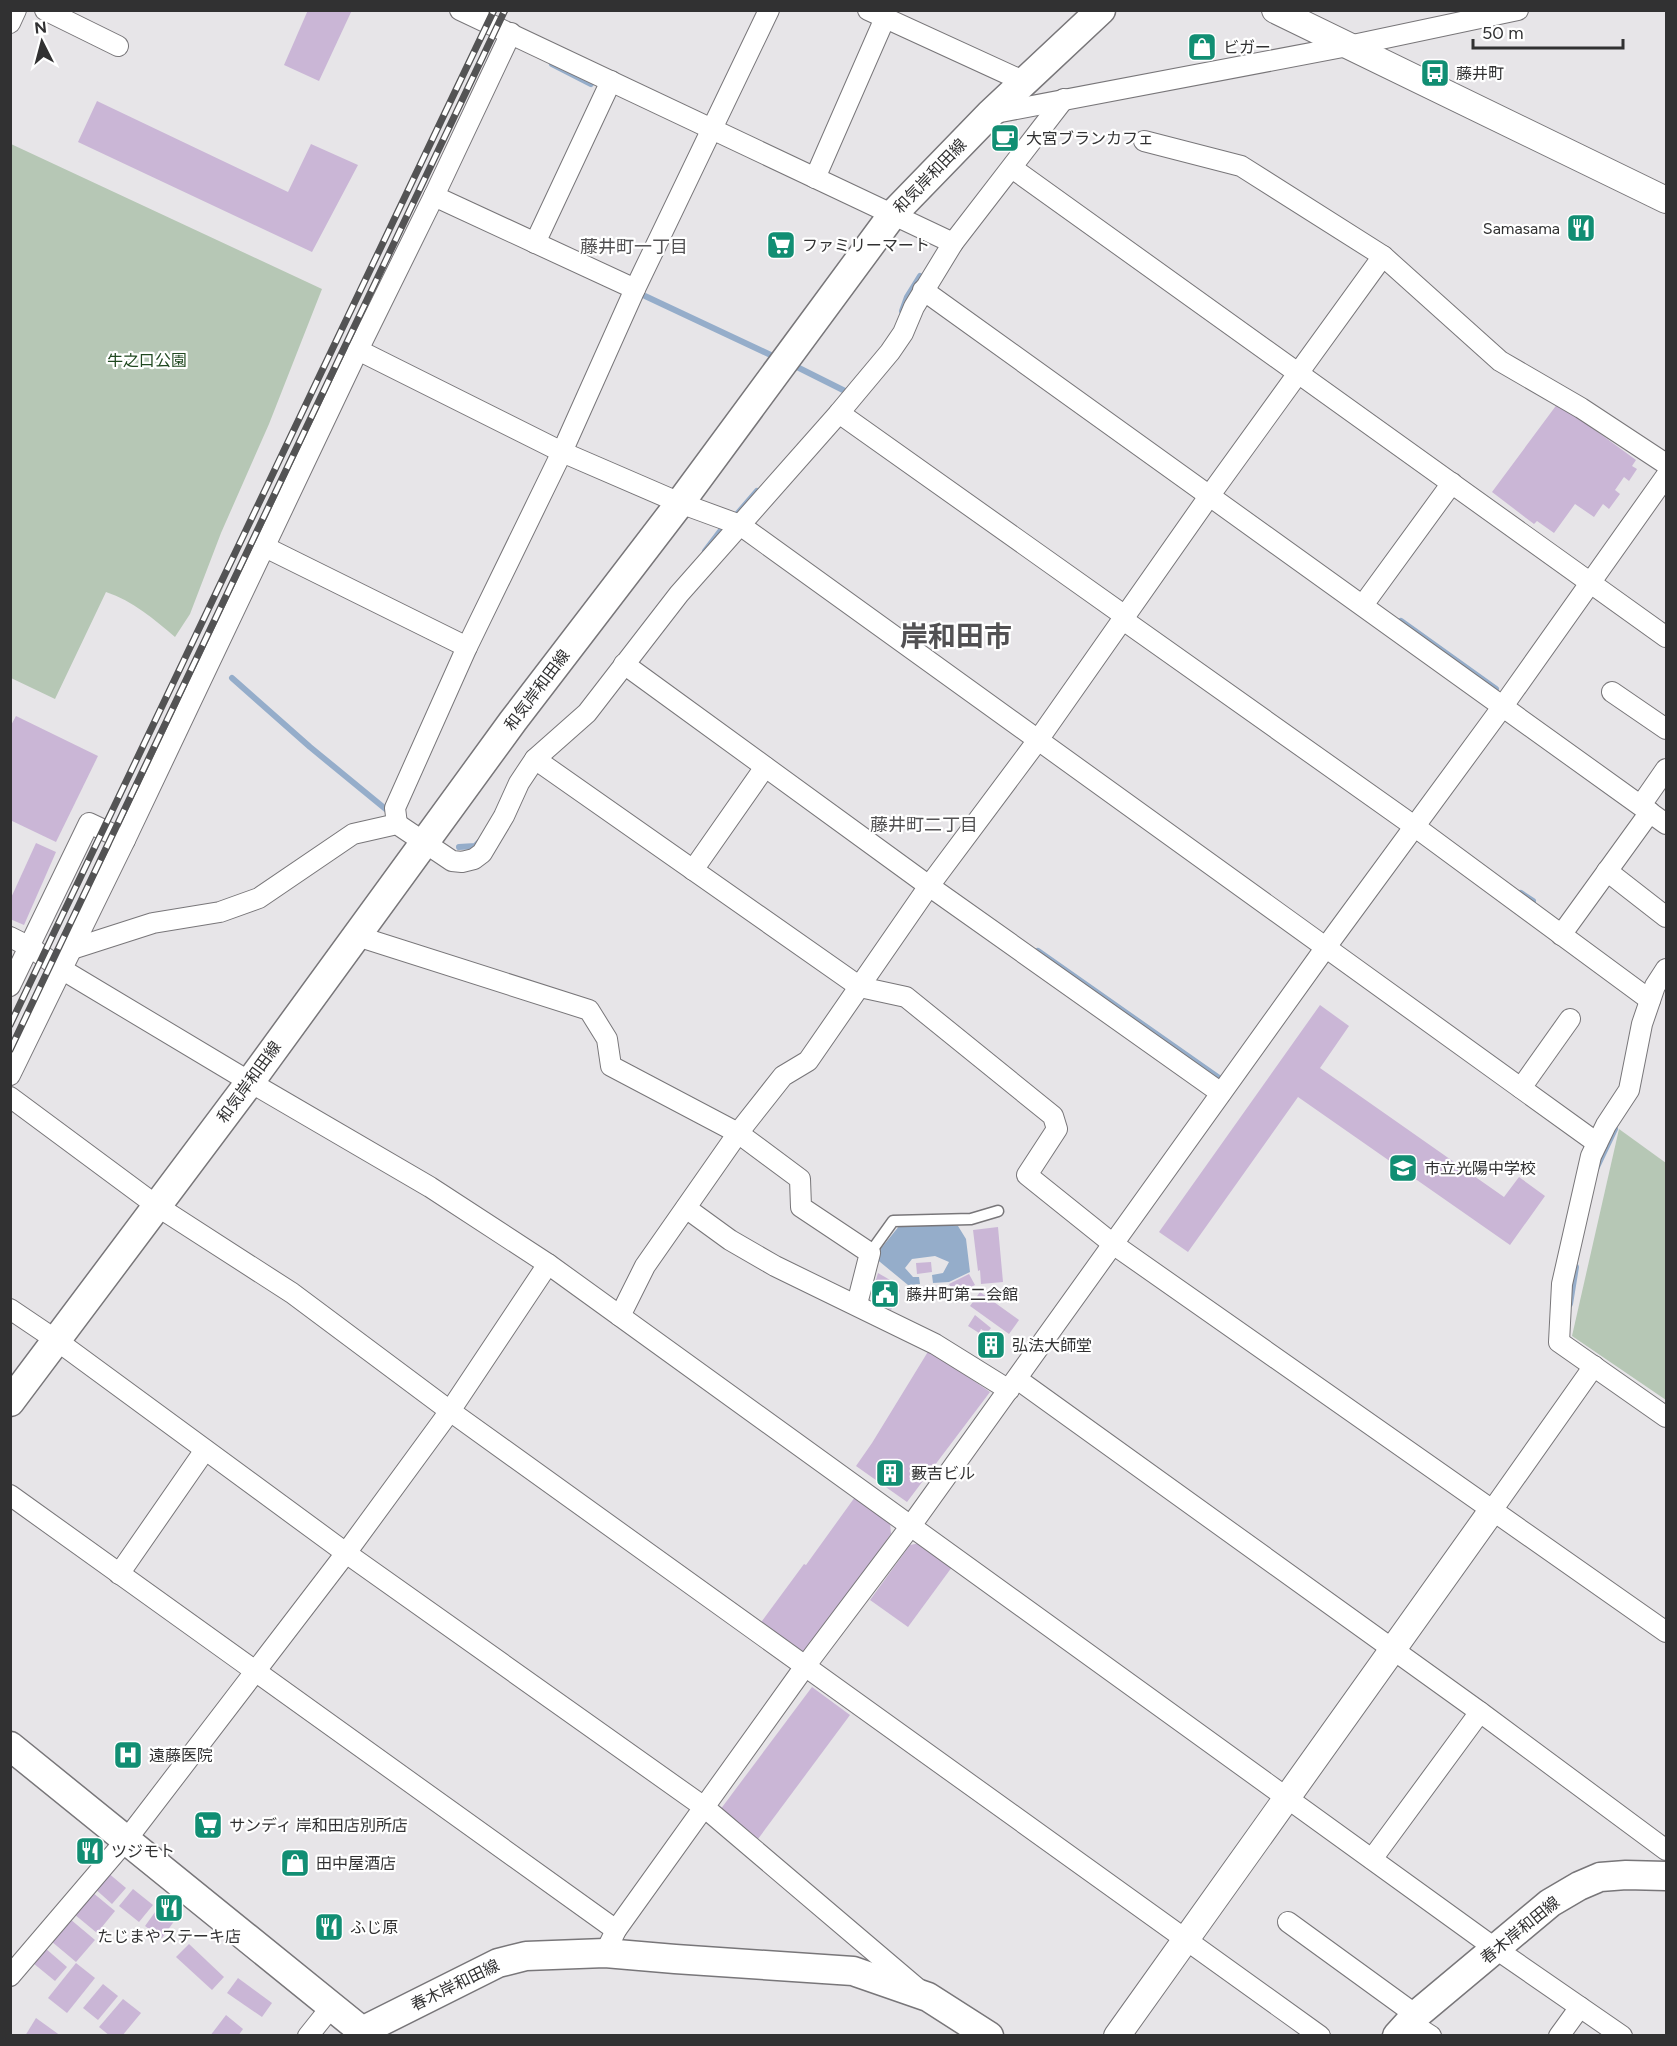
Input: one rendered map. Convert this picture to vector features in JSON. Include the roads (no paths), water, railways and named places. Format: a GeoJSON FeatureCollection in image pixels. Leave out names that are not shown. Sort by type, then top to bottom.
{"type":"FeatureCollection","features":[{"type":"Feature","properties":{"kind":"main road","name":"和気岸和田線"},"geometry":{"type":"LineString","coordinates":[[10,1402],[250,1082],[513,721],[680,503],[893,214],[990,114],[1101,10]]}},
{"type":"Feature","properties":{"kind":"main road","name":"春木岸和田線"},"geometry":{"type":"LineString","coordinates":[[10,1746],[365,2033],[498,1963],[610,1941],[675,1959],[854,1971],[928,1997],[989,2036]]}},
{"type":"Feature","properties":{"kind":"main road","name":"春木岸和田線"},"geometry":{"type":"LineString","coordinates":[[1413,2027],[1496,1949],[1550,1903],[1600,1877],[1666,1876]]}},
{"type":"Feature","properties":{"kind":"street"},"geometry":{"type":"LineString","coordinates":[[10,23],[16,10]]}},
{"type":"Feature","properties":{"kind":"street"},"geometry":{"type":"LineString","coordinates":[[45,10],[118,46]]}},
{"type":"Feature","properties":{"kind":"street"},"geometry":{"type":"LineString","coordinates":[[397,824],[395,808],[467,647],[562,452],[635,289],[769,10]]}},
{"type":"Feature","properties":{"kind":"street"},"geometry":{"type":"LineString","coordinates":[[1275,10],[1666,200]]}},
{"type":"Feature","properties":{"kind":"street"},"geometry":{"type":"LineString","coordinates":[[990,114],[1348,46],[1518,10]]}},
{"type":"Feature","properties":{"kind":"street"},"geometry":{"type":"LineString","coordinates":[[465,12],[953,243]]}},
{"type":"Feature","properties":{"kind":"street"},"geometry":{"type":"LineString","coordinates":[[815,177],[876,14],[1025,82]]}},
{"type":"Feature","properties":{"kind":"street"},"geometry":{"type":"LineString","coordinates":[[10,1075],[63,970],[511,33]]}},
{"type":"Feature","properties":{"kind":"street"},"geometry":{"type":"LineString","coordinates":[[535,243],[611,81]]}},
{"type":"Feature","properties":{"kind":"street"},"geometry":{"type":"LineString","coordinates":[[72,949],[153,923],[220,912],[259,898],[352,834],[397,824],[452,861],[474,860],[482,853],[504,816],[519,783],[535,759],[587,712],[679,594],[840,413],[903,333],[923,290],[953,243],[1064,99]]}},
{"type":"Feature","properties":{"kind":"street"},"geometry":{"type":"LineString","coordinates":[[1144,141],[1241,166],[1383,256],[1500,361],[1581,408],[1666,464]]}},
{"type":"Feature","properties":{"kind":"street"},"geometry":{"type":"LineString","coordinates":[[1012,168],[1666,637]]}},
{"type":"Feature","properties":{"kind":"street"},"geometry":{"type":"LineString","coordinates":[[434,196],[635,289]]}},
{"type":"Feature","properties":{"kind":"street"},"geometry":{"type":"LineString","coordinates":[[620,1316],[645,1266],[738,1133],[783,1076],[808,1061],[929,886],[1038,740],[1210,495],[1383,256]]}},
{"type":"Feature","properties":{"kind":"street"},"geometry":{"type":"LineString","coordinates":[[923,290],[1666,824]]}},
{"type":"Feature","properties":{"kind":"street"},"geometry":{"type":"LineString","coordinates":[[358,350],[562,452],[680,503],[740,525],[1597,1143]]}},
{"type":"Feature","properties":{"kind":"street"},"geometry":{"type":"LineString","coordinates":[[840,413],[1414,826],[1650,1000]]}},
{"type":"Feature","properties":{"kind":"street"},"geometry":{"type":"LineString","coordinates":[[10,1495],[255,1671],[610,1941],[806,1665],[910,1527],[1326,947],[1503,706],[1666,476]]}},
{"type":"Feature","properties":{"kind":"street"},"geometry":{"type":"LineString","coordinates":[[1363,605],[1452,483]]}},
{"type":"Feature","properties":{"kind":"street"},"geometry":{"type":"LineString","coordinates":[[265,547],[467,647]]}},
{"type":"Feature","properties":{"kind":"street"},"geometry":{"type":"LineString","coordinates":[[624,664],[929,886],[1221,1093]]}},
{"type":"Feature","properties":{"kind":"street"},"geometry":{"type":"LineString","coordinates":[[1612,692],[1666,729]]}},
{"type":"Feature","properties":{"kind":"street"},"geometry":{"type":"LineString","coordinates":[[535,759],[860,987],[906,997],[1053,1116],[1057,1129],[1027,1175],[1113,1244],[1666,1632]]}},
{"type":"Feature","properties":{"kind":"street"},"geometry":{"type":"LineString","coordinates":[[693,870],[765,767]]}},
{"type":"Feature","properties":{"kind":"street"},"geometry":{"type":"LineString","coordinates":[[1561,935],[1607,871],[1666,769]]}},
{"type":"Feature","properties":{"kind":"street"},"geometry":{"type":"LineString","coordinates":[[10,986],[89,823],[125,840]]}},
{"type":"Feature","properties":{"kind":"street"},"geometry":{"type":"LineString","coordinates":[[1607,871],[1666,917]]}},
{"type":"Feature","properties":{"kind":"street"},"geometry":{"type":"LineString","coordinates":[[357,936],[589,1010],[607,1039],[611,1066],[738,1133],[800,1179],[801,1207],[870,1253],[857,1304]]}},
{"type":"Feature","properties":{"kind":"street"},"geometry":{"type":"LineString","coordinates":[[10,937],[250,1082],[430,1187],[548,1264],[1496,1949],[1622,2036]]}},
{"type":"Feature","properties":{"kind":"street"},"geometry":{"type":"LineString","coordinates":[[1666,969],[1655,986],[1642,1024],[1629,1090],[1591,1156],[1562,1284],[1559,1342],[1666,1417]]}},
{"type":"Feature","properties":{"kind":"street"},"geometry":{"type":"LineString","coordinates":[[1521,1088],[1570,1019]]}},
{"type":"Feature","properties":{"kind":"street"},"geometry":{"type":"LineString","coordinates":[[10,1097],[157,1206],[292,1293],[450,1411],[1320,2036]]}},
{"type":"Feature","properties":{"kind":"street"},"geometry":{"type":"LineString","coordinates":[[686,1208],[730,1240],[775,1266],[857,1304],[1013,1384],[1392,1649],[1666,1850]]}},
{"type":"Feature","properties":{"kind":"street"},"geometry":{"type":"LineString","coordinates":[[10,1976],[126,1839],[346,1553],[450,1411],[548,1264]]}},
{"type":"Feature","properties":{"kind":"street"},"geometry":{"type":"LineString","coordinates":[[10,1309],[56,1340],[346,1553],[704,1808],[928,1997]]}},
{"type":"Feature","properties":{"kind":"street"},"geometry":{"type":"LineString","coordinates":[[1117,2036],[1593,1366]]}},
{"type":"Feature","properties":{"kind":"street"},"geometry":{"type":"LineString","coordinates":[[119,1574],[206,1450]]}},
{"type":"Feature","properties":{"kind":"street"},"geometry":{"type":"LineString","coordinates":[[1372,1859],[1480,1712]]}},
{"type":"Feature","properties":{"kind":"street"},"geometry":{"type":"LineString","coordinates":[[1288,1922],[1413,2027]]}},
{"type":"Feature","properties":{"kind":"street"},"geometry":{"type":"LineString","coordinates":[[308,2036],[332,2006]]}},
{"type":"Feature","properties":{"kind":"street"},"geometry":{"type":"LineString","coordinates":[[1559,2036],[1580,2007]]}},
{"type":"Feature","properties":{"kind":"lane"},"geometry":{"type":"LineString","coordinates":[[870,1253],[892,1221],[971,1219],[998,1211]]}},
{"type":"Feature","properties":{"kind":"water"},"geometry":{"type":"Polygon","coordinates":[[[900,1225],[958,1226],[966,1239],[970,1272],[949,1282],[933,1283],[932,1275],[943,1273],[949,1262],[935,1256],[912,1259],[905,1268],[913,1277],[919,1277],[920,1284],[908,1285],[874,1257],[900,1225]]]}},
{"type":"Feature","properties":{"kind":"waterway"},"geometry":{"type":"LineString","coordinates":[[552,64],[591,84]]}},
{"type":"Feature","properties":{"kind":"waterway"},"geometry":{"type":"LineString","coordinates":[[902,311],[907,297],[920,276]]}},
{"type":"Feature","properties":{"kind":"waterway"},"geometry":{"type":"LineString","coordinates":[[645,296],[775,357]]}},
{"type":"Feature","properties":{"kind":"waterway"},"geometry":{"type":"LineString","coordinates":[[797,367],[847,392]]}},
{"type":"Feature","properties":{"kind":"waterway"},"geometry":{"type":"LineString","coordinates":[[738,513],[757,491]]}},
{"type":"Feature","properties":{"kind":"waterway"},"geometry":{"type":"LineString","coordinates":[[705,551],[721,530]]}},
{"type":"Feature","properties":{"kind":"waterway"},"geometry":{"type":"LineString","coordinates":[[1401,621],[1496,689]]}},
{"type":"Feature","properties":{"kind":"waterway"},"geometry":{"type":"LineString","coordinates":[[232,678],[310,747],[388,811]]}},
{"type":"Feature","properties":{"kind":"waterway"},"geometry":{"type":"LineString","coordinates":[[459,847],[475,846],[480,841]]}},
{"type":"Feature","properties":{"kind":"waterway"},"geometry":{"type":"LineString","coordinates":[[1521,893],[1533,901]]}},
{"type":"Feature","properties":{"kind":"waterway"},"geometry":{"type":"LineString","coordinates":[[1038,951],[1219,1078]]}},
{"type":"Feature","properties":{"kind":"waterway"},"geometry":{"type":"LineString","coordinates":[[1596,1169],[1615,1129]]}},
{"type":"Feature","properties":{"kind":"waterway"},"geometry":{"type":"LineString","coordinates":[[1570,1304],[1576,1267]]}},
{"type":"Feature","properties":{"kind":"railway"},"geometry":{"type":"LineString","coordinates":[[10,1025],[494,10]]}},
{"type":"Feature","properties":{"kind":"railway"},"geometry":{"type":"LineString","coordinates":[[10,1050],[505,10]]}},
{"type":"Feature","properties":{"kind":"place","name":"ビガー"},"geometry":{"type":"Point","coordinates":[1202,47]}},
{"type":"Feature","properties":{"kind":"place","name":"藤井町"},"geometry":{"type":"Point","coordinates":[1435,73]}},
{"type":"Feature","properties":{"kind":"place","name":"大宮ブランカフェ"},"geometry":{"type":"Point","coordinates":[1005,138]}},
{"type":"Feature","properties":{"kind":"place","name":"Samasama"},"geometry":{"type":"Point","coordinates":[1581,228]}},
{"type":"Feature","properties":{"kind":"place","name":"ファミリーマート"},"geometry":{"type":"Point","coordinates":[781,245]}},
{"type":"Feature","properties":{"kind":"place","name":"市立光陽中学校"},"geometry":{"type":"Point","coordinates":[1403,1168]}},
{"type":"Feature","properties":{"kind":"place","name":"藤井町第二会館"},"geometry":{"type":"Point","coordinates":[885,1294]}},
{"type":"Feature","properties":{"kind":"place","name":"弘法大師堂"},"geometry":{"type":"Point","coordinates":[991,1345]}},
{"type":"Feature","properties":{"kind":"place","name":"藪吉ビル"},"geometry":{"type":"Point","coordinates":[890,1473]}},
{"type":"Feature","properties":{"kind":"place","name":"遠藤医院"},"geometry":{"type":"Point","coordinates":[128,1755]}},
{"type":"Feature","properties":{"kind":"place","name":"サンディ 岸和田店別所店"},"geometry":{"type":"Point","coordinates":[208,1825]}},
{"type":"Feature","properties":{"kind":"place","name":"ツジモト"},"geometry":{"type":"Point","coordinates":[90,1851]}},
{"type":"Feature","properties":{"kind":"place","name":"田中屋酒店"},"geometry":{"type":"Point","coordinates":[295,1863]}},
{"type":"Feature","properties":{"kind":"place","name":"たじまやステーキ店"},"geometry":{"type":"Point","coordinates":[169,1908]}},
{"type":"Feature","properties":{"kind":"place","name":"ふじ原"},"geometry":{"type":"Point","coordinates":[329,1927]}},
{"type":"Feature","properties":{"kind":"district","name":"藤井町一丁目"},"geometry":{"type":"Point","coordinates":[634,247]}},
{"type":"Feature","properties":{"kind":"district","name":"岸和田市"},"geometry":{"type":"Point","coordinates":[956,636]}},
{"type":"Feature","properties":{"kind":"district","name":"藤井町二丁目"},"geometry":{"type":"Point","coordinates":[924,825]}},
{"type":"Feature","properties":{"kind":"park label","name":"牛之口公園"},"geometry":{"type":"Point","coordinates":[147,360]}}]}
